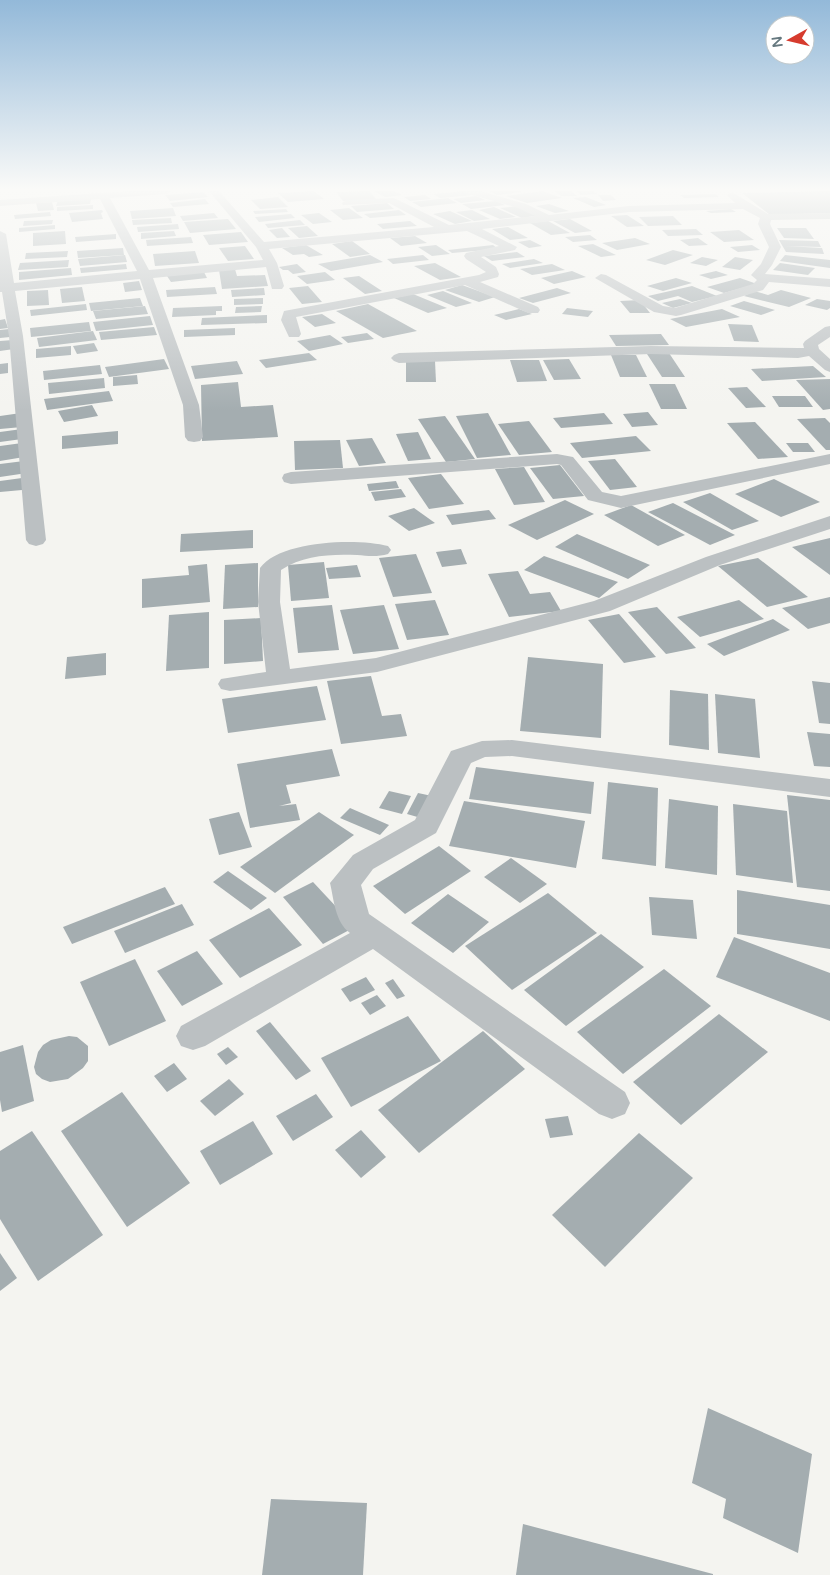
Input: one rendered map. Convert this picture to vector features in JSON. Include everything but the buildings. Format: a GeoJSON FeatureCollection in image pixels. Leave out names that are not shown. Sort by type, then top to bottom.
{"type":"FeatureCollection","features":[{"type":"Feature","properties":{"kind":"street"},"geometry":{"type":"LineString","coordinates":[[2,264],[4,288],[16,336],[36,540]]}},
{"type":"Feature","properties":{"kind":"street"},"geometry":{"type":"LineString","coordinates":[[140,264],[189,398],[194,437]]}},
{"type":"Feature","properties":{"kind":"street"},"geometry":{"type":"LineString","coordinates":[[4,288],[254,264]]}},
{"type":"Feature","properties":{"kind":"street"},"geometry":{"type":"LineString","coordinates":[[271,264],[277,286]]}},
{"type":"Feature","properties":{"kind":"street"},"geometry":{"type":"LineString","coordinates":[[294,334],[288,320],[289,314],[466,281],[493,274],[492,270],[483,264]]}},
{"type":"Feature","properties":{"kind":"street"},"geometry":{"type":"LineString","coordinates":[[766,264],[757,275],[764,278],[830,284]]}},
{"type":"Feature","properties":{"kind":"street"},"geometry":{"type":"LineString","coordinates":[[601,278],[659,309],[676,312],[758,288],[764,278]]}},
{"type":"Feature","properties":{"kind":"street"},"geometry":{"type":"LineString","coordinates":[[466,281],[533,310]]}},
{"type":"Feature","properties":{"kind":"street"},"geometry":{"type":"LineString","coordinates":[[830,330],[810,344],[812,351],[830,367]]}},
{"type":"Feature","properties":{"kind":"street"},"geometry":{"type":"LineString","coordinates":[[400,358],[651,350],[798,353],[812,351]]}},
{"type":"Feature","properties":{"kind":"street"},"geometry":{"type":"LineString","coordinates":[[291,478],[557,459],[567,461],[595,496],[621,502],[830,460]]}},
{"type":"Feature","properties":{"kind":"street"},"geometry":{"type":"LineString","coordinates":[[230,684],[376,665],[602,606],[713,561],[830,522]]}},
{"type":"Feature","properties":{"kind":"street"},"geometry":{"type":"LineString","coordinates":[[279,678],[269,602],[271,568],[282,559],[303,552],[347,549],[381,550]]}},
{"type":"Feature","properties":{"kind":"street"},"geometry":{"type":"LineString","coordinates":[[612,1103],[355,920],[345,883],[363,862],[426,826],[460,757],[482,749],[512,748],[830,788]]}},
{"type":"Feature","properties":{"kind":"street"},"geometry":{"type":"LineString","coordinates":[[193,1036],[374,934]]}}]}
